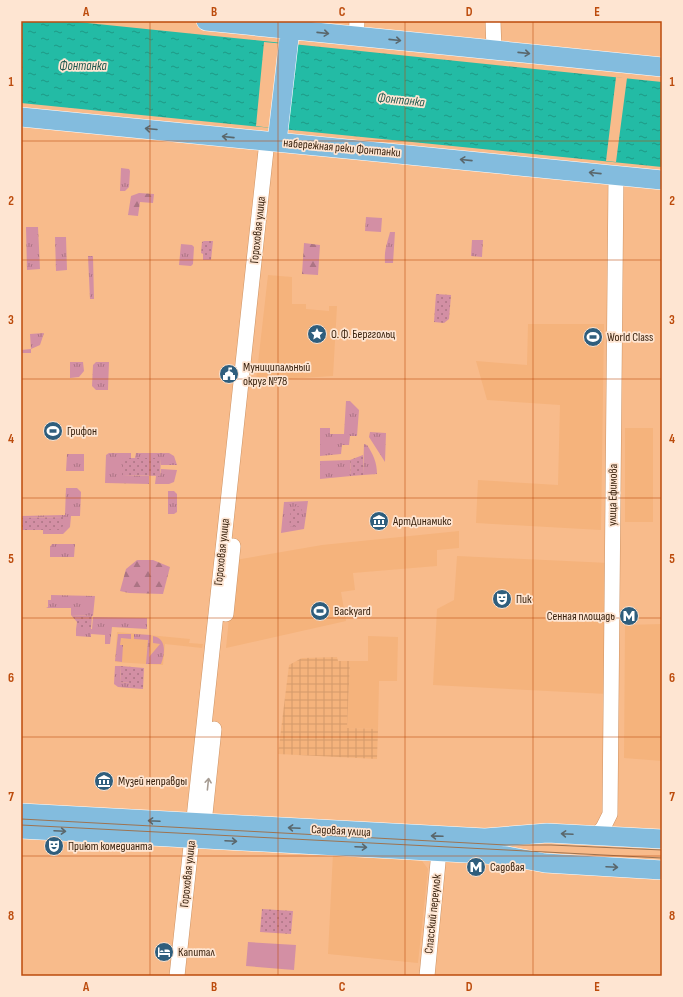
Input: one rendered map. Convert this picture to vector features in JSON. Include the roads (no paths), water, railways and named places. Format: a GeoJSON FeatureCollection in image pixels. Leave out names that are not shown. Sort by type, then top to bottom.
{"type":"FeatureCollection","features":[{"type":"Feature","properties":{"kind":"main road"},"geometry":{"type":"LineString","coordinates":[[206,21],[283,31],[356,29],[494,50],[662,67]]}},
{"type":"Feature","properties":{"kind":"main road"},"geometry":{"type":"LineString","coordinates":[[272,135],[283,31]]}},
{"type":"Feature","properties":{"kind":"main road","name":"набережная реки Фонтанки"},"geometry":{"type":"LineString","coordinates":[[21,117],[272,135],[662,180]]}},
{"type":"Feature","properties":{"kind":"main road","name":"Садовая улица"},"geometry":{"type":"LineString","coordinates":[[21,813],[196,831],[439,852],[507,856],[545,863],[657,872]]}},
{"type":"Feature","properties":{"kind":"main road","name":"Садовая улица"},"geometry":{"type":"LineString","coordinates":[[21,829],[196,831],[485,838],[547,833],[662,839]]}},
{"type":"Feature","properties":{"kind":"street"},"geometry":{"type":"LineString","coordinates":[[493,21],[494,50]]}},
{"type":"Feature","properties":{"kind":"street","name":"Гороховая улица"},"geometry":{"type":"LineString","coordinates":[[183,976],[196,831],[272,135]]}},
{"type":"Feature","properties":{"kind":"street","name":"улица Ефимова"},"geometry":{"type":"LineString","coordinates":[[596,836],[603,828],[610,814],[616,175]]}},
{"type":"Feature","properties":{"kind":"street"},"geometry":{"type":"LineString","coordinates":[[610,814],[618,829],[629,837]]}},
{"type":"Feature","properties":{"kind":"street","name":"Гороховая улица"},"geometry":{"type":"LineString","coordinates":[[177,976],[196,831]]}},
{"type":"Feature","properties":{"kind":"street","name":"Спасский переулок"},"geometry":{"type":"LineString","coordinates":[[427,976],[439,852]]}},
{"type":"Feature","properties":{"kind":"water","name":"Фонтанка"},"geometry":{"type":"Polygon","coordinates":[[[21,21],[68,21],[662,82],[662,167],[21,103],[21,21]]]}},
{"type":"Feature","properties":{"kind":"tram line"},"geometry":{"type":"LineString","coordinates":[[21,819],[506,845],[551,845],[662,850]]}},
{"type":"Feature","properties":{"kind":"tram line"},"geometry":{"type":"LineString","coordinates":[[21,825],[662,858]]}},
{"type":"Feature","properties":{"kind":"place","name":"О. Ф. Берггольц"},"geometry":{"type":"Point","coordinates":[317,334]}},
{"type":"Feature","properties":{"kind":"place","name":"World Class"},"geometry":{"type":"Point","coordinates":[593,337]}},
{"type":"Feature","properties":{"kind":"place","name":"Муниципальный округ №78"},"geometry":{"type":"Point","coordinates":[229,374]}},
{"type":"Feature","properties":{"kind":"place","name":"Грифон"},"geometry":{"type":"Point","coordinates":[53,431]}},
{"type":"Feature","properties":{"kind":"place","name":"АртДинамикс"},"geometry":{"type":"Point","coordinates":[379,521]}},
{"type":"Feature","properties":{"kind":"place","name":"Пик"},"geometry":{"type":"Point","coordinates":[502,599]}},
{"type":"Feature","properties":{"kind":"place","name":"Backyard"},"geometry":{"type":"Point","coordinates":[320,611]}},
{"type":"Feature","properties":{"kind":"place","name":"Сенная площадь"},"geometry":{"type":"Point","coordinates":[629,616]}},
{"type":"Feature","properties":{"kind":"place","name":"Музей неправды"},"geometry":{"type":"Point","coordinates":[104,781]}},
{"type":"Feature","properties":{"kind":"place","name":"Приют комедианта"},"geometry":{"type":"Point","coordinates":[54,846]}},
{"type":"Feature","properties":{"kind":"place","name":"Садовая"},"geometry":{"type":"Point","coordinates":[476,867]}},
{"type":"Feature","properties":{"kind":"place","name":"Капитал"},"geometry":{"type":"Point","coordinates":[164,952]}}]}
